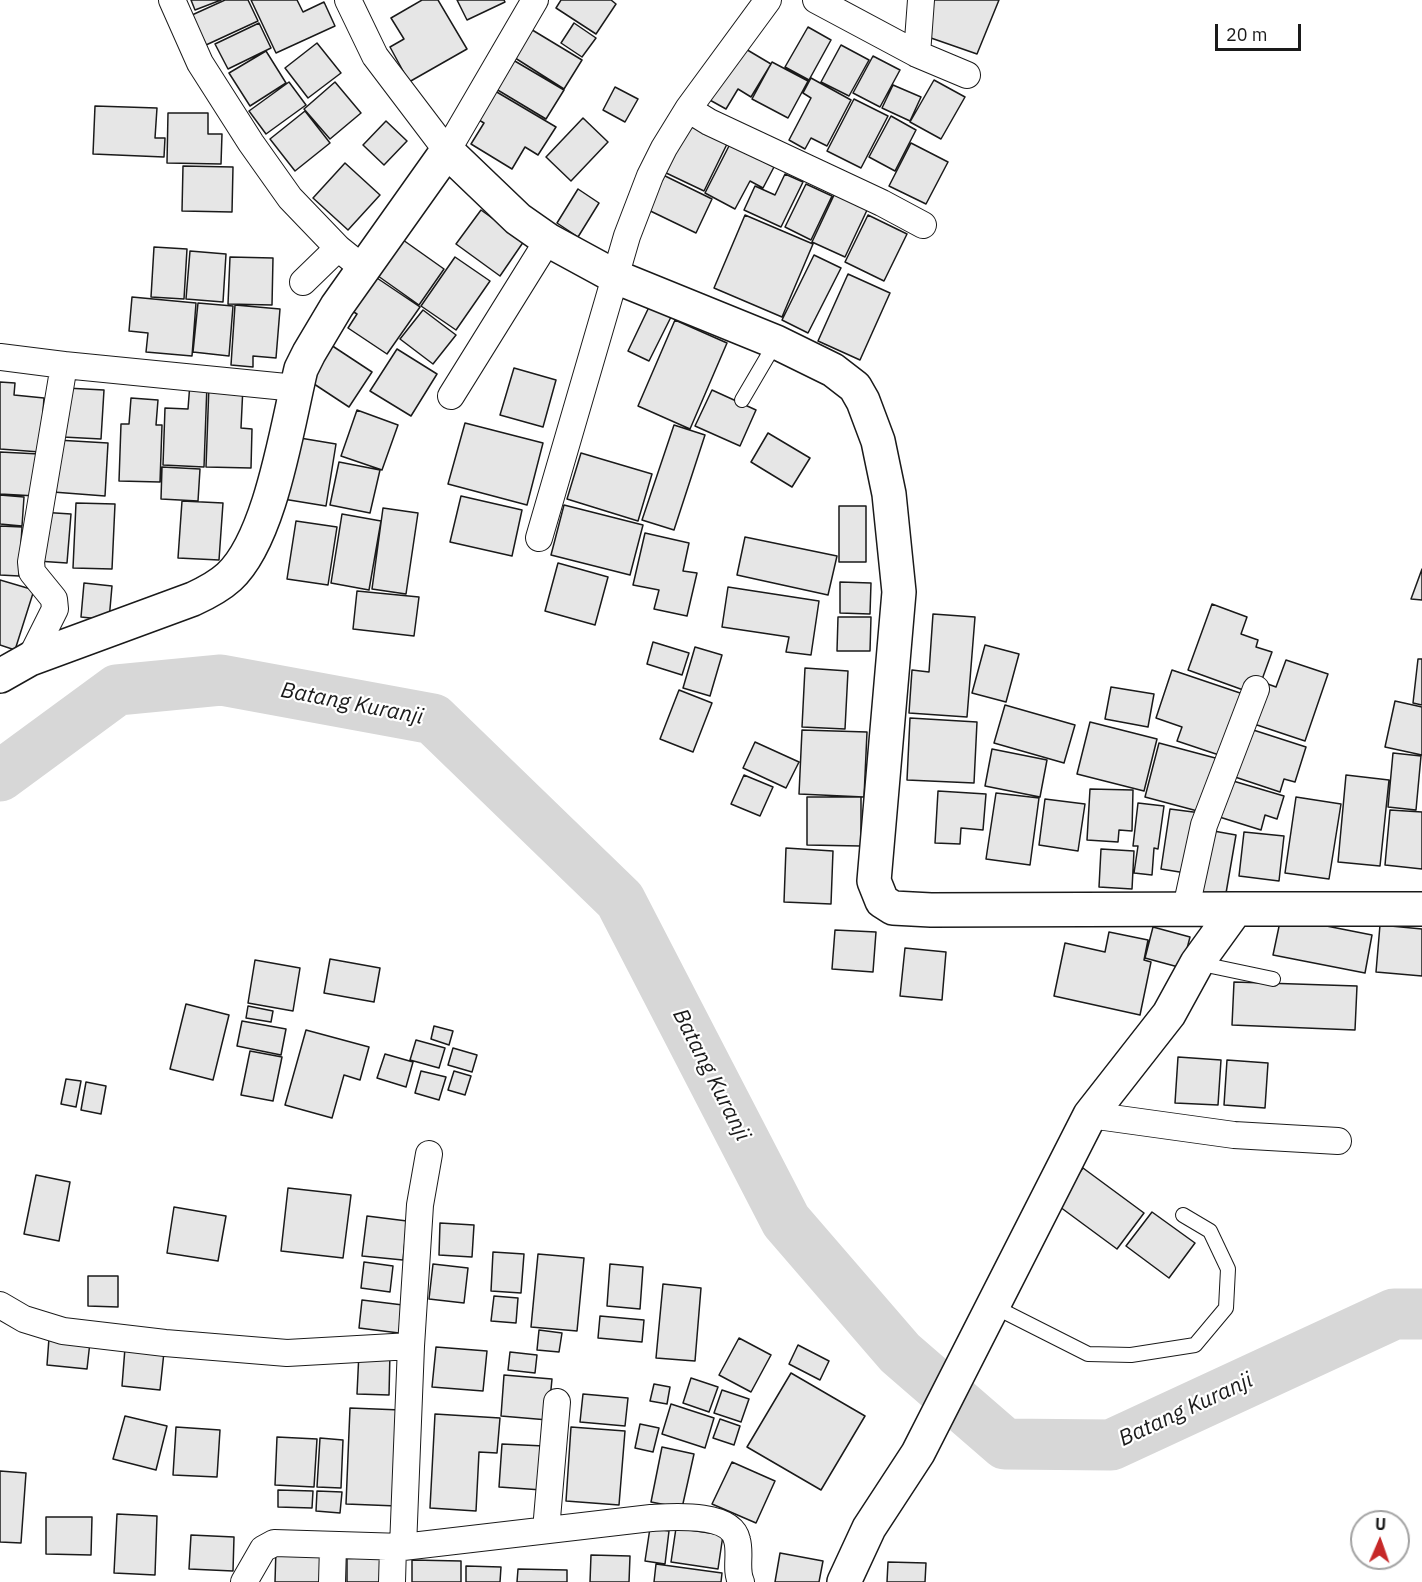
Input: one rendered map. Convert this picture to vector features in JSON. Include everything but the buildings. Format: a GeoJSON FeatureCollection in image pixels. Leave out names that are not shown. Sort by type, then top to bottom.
{"type":"FeatureCollection","features":[{"type":"Feature","properties":{"kind":"street"},"geometry":{"type":"LineString","coordinates":[[172,0],[201,63],[251,143],[290,198],[338,248],[364,269]]}},
{"type":"Feature","properties":{"kind":"street"},"geometry":{"type":"LineString","coordinates":[[348,0],[375,56],[447,151],[518,219],[548,240],[615,277],[776,342],[833,369],[855,387],[863,400],[878,441],[889,494],[899,592],[874,881],[882,901],[894,908],[931,910],[1422,909]]}},
{"type":"Feature","properties":{"kind":"street"},"geometry":{"type":"LineString","coordinates":[[539,538],[575,421],[627,236],[650,176],[688,109],[768,0]]}},
{"type":"Feature","properties":{"kind":"street"},"geometry":{"type":"LineString","coordinates":[[816,0],[917,54],[967,75]]}},
{"type":"Feature","properties":{"kind":"street"},"geometry":{"type":"LineString","coordinates":[[917,54],[921,0]]}},
{"type":"Feature","properties":{"kind":"street"},"geometry":{"type":"LineString","coordinates":[[0,676],[30,658],[193,599],[209,592],[230,577],[255,539],[266,509],[296,388],[309,353],[336,306],[447,151],[526,5]]}},
{"type":"Feature","properties":{"kind":"street"},"geometry":{"type":"LineString","coordinates":[[688,109],[710,122],[882,203],[923,225]]}},
{"type":"Feature","properties":{"kind":"street"},"geometry":{"type":"LineString","coordinates":[[451,396],[548,240]]}},
{"type":"Feature","properties":{"kind":"street"},"geometry":{"type":"LineString","coordinates":[[303,282],[338,248]]}},
{"type":"Feature","properties":{"kind":"street"},"geometry":{"type":"LineString","coordinates":[[0,357],[296,388]]}},
{"type":"Feature","properties":{"kind":"street"},"geometry":{"type":"LineString","coordinates":[[30,658],[55,609],[54,599],[32,572],[31,562],[64,365]]}},
{"type":"Feature","properties":{"kind":"street"},"geometry":{"type":"LineString","coordinates":[[1186,908],[1204,825],[1256,688]]}},
{"type":"Feature","properties":{"kind":"street"},"geometry":{"type":"LineString","coordinates":[[844,1582],[869,1528],[918,1453],[1090,1115],[1169,1014],[1197,963],[1236,909]]}},
{"type":"Feature","properties":{"kind":"street"},"geometry":{"type":"LineString","coordinates":[[1090,1115],[1234,1135],[1338,1141]]}},
{"type":"Feature","properties":{"kind":"street"},"geometry":{"type":"LineString","coordinates":[[392,1582],[398,1547],[420,1205],[429,1154]]}},
{"type":"Feature","properties":{"kind":"street"},"geometry":{"type":"LineString","coordinates":[[0,1305],[24,1318],[63,1331],[165,1343],[288,1353],[411,1346]]}},
{"type":"Feature","properties":{"kind":"street"},"geometry":{"type":"LineString","coordinates":[[546,1530],[557,1402]]}},
{"type":"Feature","properties":{"kind":"street"},"geometry":{"type":"LineString","coordinates":[[244,1582],[263,1549],[274,1543],[398,1547],[685,1516],[711,1520],[729,1528],[737,1536],[740,1550],[738,1575],[741,1582]]}},
{"type":"Feature","properties":{"kind":"street"},"geometry":{"type":"LineString","coordinates":[[332,1582],[333,1546]]}},
{"type":"Feature","properties":{"kind":"lane"},"geometry":{"type":"LineString","coordinates":[[742,400],[776,342]]}},
{"type":"Feature","properties":{"kind":"lane"},"geometry":{"type":"LineString","coordinates":[[1197,963],[1273,979]]}},
{"type":"Feature","properties":{"kind":"lane"},"geometry":{"type":"LineString","coordinates":[[993,1306],[1088,1354],[1131,1355],[1196,1345],[1226,1308],[1228,1269],[1210,1231],[1183,1215]]}},
{"type":"Feature","properties":{"kind":"waterway","name":"Batang Kuranji"},"geometry":{"type":"LineString","coordinates":[[0,776],[117,690],[221,680],[433,719],[620,900],[786,1221],[900,1353],[1005,1444],[1111,1445],[1394,1314],[1422,1314]]}}]}
